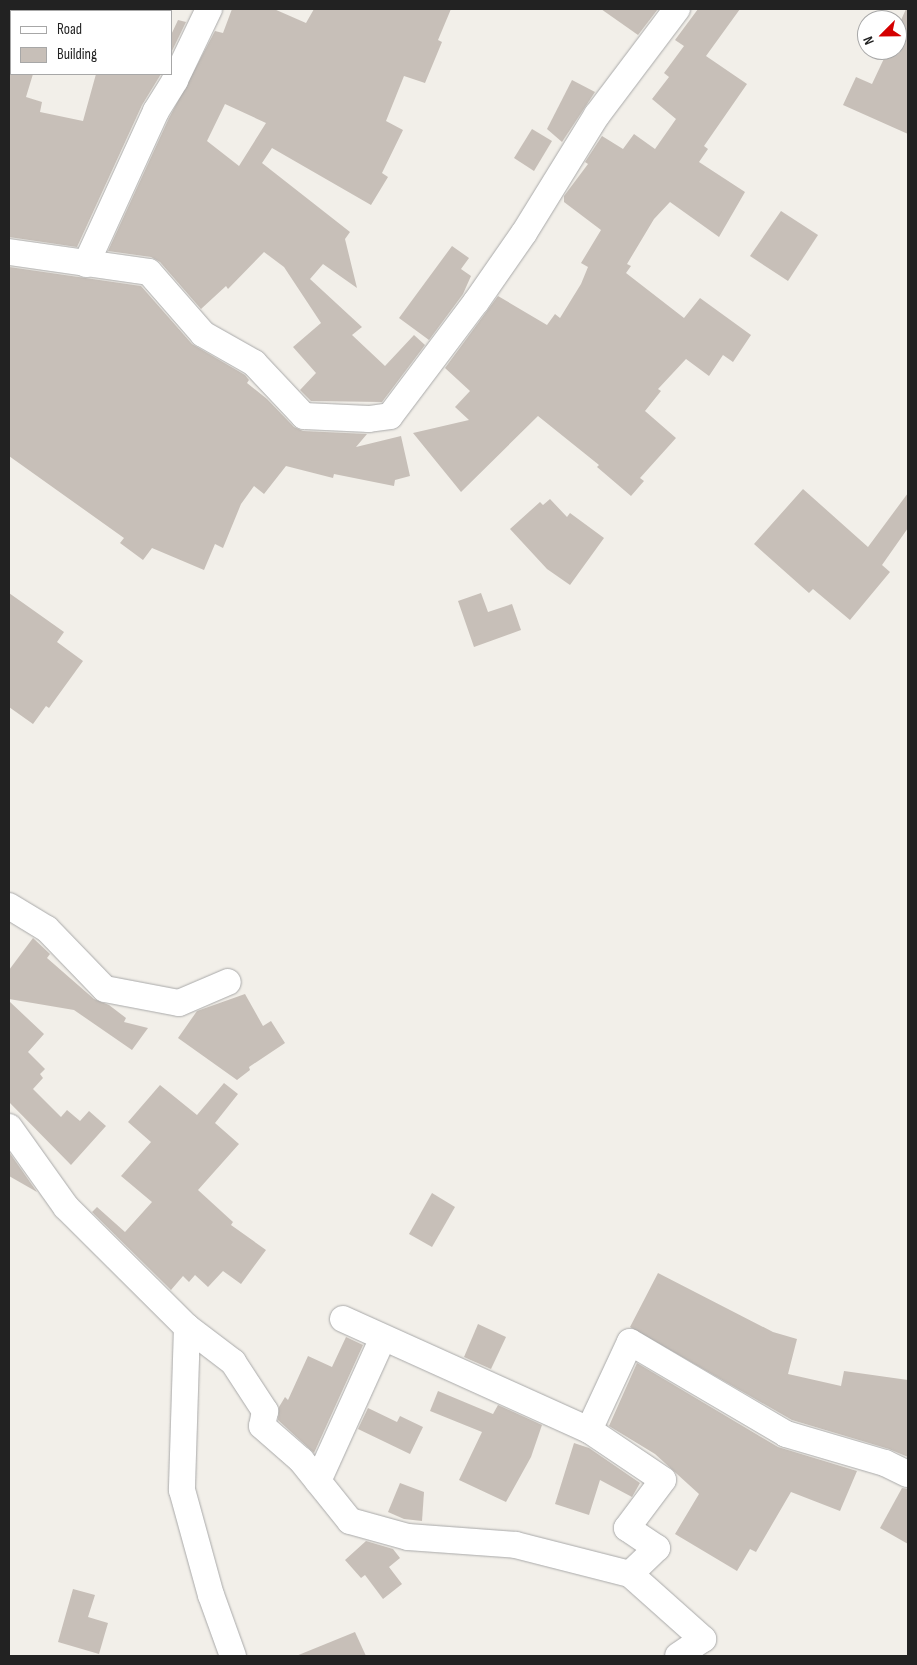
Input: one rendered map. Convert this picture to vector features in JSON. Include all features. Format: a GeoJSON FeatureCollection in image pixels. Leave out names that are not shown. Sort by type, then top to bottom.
{"type":"FeatureCollection","features":[{"type":"Feature","properties":{"kind":"street"},"geometry":{"type":"LineString","coordinates":[[86,264],[156,111],[175,80],[209,9]]}},
{"type":"Feature","properties":{"kind":"street"},"geometry":{"type":"LineString","coordinates":[[9,252],[148,272],[203,334],[254,363],[304,416],[369,419],[390,416],[476,302],[597,115],[677,9]]}},
{"type":"Feature","properties":{"kind":"street"},"geometry":{"type":"LineString","coordinates":[[9,906],[47,929],[105,989],[179,1003],[228,982]]}},
{"type":"Feature","properties":{"kind":"street"},"geometry":{"type":"LineString","coordinates":[[9,1127],[66,1207],[187,1327],[233,1362],[265,1411],[262,1426],[301,1460],[350,1521],[408,1537],[516,1545],[630,1574],[702,1638],[678,1656]]}},
{"type":"Feature","properties":{"kind":"street"},"geometry":{"type":"LineString","coordinates":[[343,1319],[589,1430],[663,1480],[627,1528],[657,1548],[630,1574]]}},
{"type":"Feature","properties":{"kind":"street"},"geometry":{"type":"LineString","coordinates":[[187,1327],[182,1490],[211,1595],[233,1656]]}},
{"type":"Feature","properties":{"kind":"street"},"geometry":{"type":"LineString","coordinates":[[318,1482],[383,1338]]}},
{"type":"Feature","properties":{"kind":"street"},"geometry":{"type":"LineString","coordinates":[[589,1430],[630,1342],[786,1434],[885,1463],[908,1474]]}},
{"type":"Feature","properties":{"kind":"building"},"geometry":{"type":"Polygon","coordinates":[[[232,9],[274,9],[306,23],[314,9],[451,9],[438,40],[442,42],[425,83],[404,76],[386,121],[403,130],[382,173],[388,177],[371,205],[272,148],[262,163],[350,232],[345,239],[357,288],[323,264],[310,279],[362,327],[352,335],[385,366],[414,335],[425,345],[382,402],[311,401],[300,390],[316,373],[293,347],[321,323],[284,267],[264,252],[228,289],[226,286],[201,309],[160,262],[151,257],[108,251],[169,118],[215,31],[223,33],[232,9]],[[225,104],[207,141],[239,166],[266,123],[225,104]]]}},
{"type":"Feature","properties":{"kind":"building"},"geometry":{"type":"Polygon","coordinates":[[[601,9],[658,9],[638,35],[601,9]]]}},
{"type":"Feature","properties":{"kind":"building"},"geometry":{"type":"Polygon","coordinates":[[[698,9],[740,9],[706,56],[747,84],[704,146],[708,149],[699,162],[745,192],[719,237],[670,202],[654,219],[627,264],[631,266],[626,273],[684,318],[700,298],[751,335],[733,362],[723,355],[709,376],[686,359],[658,389],[661,391],[645,411],[676,438],[640,478],[644,481],[631,496],[597,467],[599,465],[538,416],[461,492],[413,433],[469,420],[455,407],[470,391],[445,368],[498,296],[547,325],[555,314],[560,318],[581,284],[588,267],[581,263],[601,230],[564,202],[564,196],[588,164],[585,162],[602,136],[623,149],[634,134],[655,149],[676,119],[652,99],[669,77],[664,73],[684,46],[675,40],[698,9]]]}},
{"type":"Feature","properties":{"kind":"building"},"geometry":{"type":"Polygon","coordinates":[[[908,9],[908,134],[843,105],[856,77],[872,84],[883,60],[907,60],[906,10],[908,9]]]}},
{"type":"Feature","properties":{"kind":"building"},"geometry":{"type":"Polygon","coordinates":[[[178,20],[186,22],[172,51],[172,33],[178,20]]]}},
{"type":"Feature","properties":{"kind":"building"},"geometry":{"type":"Polygon","coordinates":[[[9,74],[33,75],[26,97],[42,102],[40,112],[83,121],[96,75],[160,75],[142,105],[77,247],[9,237],[9,74]]]}},
{"type":"Feature","properties":{"kind":"building"},"geometry":{"type":"Polygon","coordinates":[[[572,80],[595,92],[562,142],[547,129],[572,80]]]}},
{"type":"Feature","properties":{"kind":"building"},"geometry":{"type":"Polygon","coordinates":[[[532,129],[552,141],[534,171],[514,158],[532,129]]]}},
{"type":"Feature","properties":{"kind":"building"},"geometry":{"type":"Polygon","coordinates":[[[781,211],[818,235],[788,281],[750,256],[781,211]]]}},
{"type":"Feature","properties":{"kind":"building"},"geometry":{"type":"Polygon","coordinates":[[[452,246],[469,258],[461,269],[471,276],[463,294],[429,340],[399,318],[452,246]]]}},
{"type":"Feature","properties":{"kind":"building"},"geometry":{"type":"Polygon","coordinates":[[[9,267],[141,286],[192,344],[245,375],[249,380],[247,383],[267,399],[294,427],[303,431],[367,434],[356,447],[401,436],[410,476],[395,480],[394,486],[334,474],[333,478],[286,466],[264,494],[254,486],[241,504],[223,548],[215,544],[204,570],[152,548],[143,560],[120,543],[124,538],[9,456],[9,267]]]}},
{"type":"Feature","properties":{"kind":"building"},"geometry":{"type":"Polygon","coordinates":[[[803,489],[868,547],[908,493],[908,528],[882,565],[890,572],[850,620],[813,589],[809,593],[754,544],[803,489]]]}},
{"type":"Feature","properties":{"kind":"building"},"geometry":{"type":"Polygon","coordinates":[[[550,499],[567,517],[570,513],[604,538],[570,585],[547,569],[510,529],[540,502],[543,505],[550,499]]]}},
{"type":"Feature","properties":{"kind":"building"},"geometry":{"type":"Polygon","coordinates":[[[9,593],[64,632],[57,642],[83,661],[49,708],[46,706],[33,724],[9,707],[9,593]]]}},
{"type":"Feature","properties":{"kind":"building"},"geometry":{"type":"Polygon","coordinates":[[[481,593],[488,612],[512,604],[521,630],[474,647],[458,601],[481,593]]]}},
{"type":"Feature","properties":{"kind":"building"},"geometry":{"type":"Polygon","coordinates":[[[33,938],[50,954],[47,958],[94,999],[109,1005],[126,1018],[124,1022],[148,1028],[132,1050],[74,1010],[9,999],[9,970],[33,938]]]}},
{"type":"Feature","properties":{"kind":"building"},"geometry":{"type":"Polygon","coordinates":[[[245,994],[263,1026],[271,1021],[285,1043],[249,1067],[250,1070],[237,1080],[178,1038],[197,1011],[245,994]]]}},
{"type":"Feature","properties":{"kind":"building"},"geometry":{"type":"Polygon","coordinates":[[[9,1001],[44,1034],[28,1052],[45,1069],[40,1074],[43,1078],[33,1089],[61,1117],[67,1110],[80,1121],[89,1111],[106,1126],[71,1165],[9,1102],[9,1001]]]}},
{"type":"Feature","properties":{"kind":"building"},"geometry":{"type":"Polygon","coordinates":[[[224,1083],[238,1094],[215,1123],[239,1144],[198,1190],[233,1222],[231,1225],[266,1250],[241,1284],[223,1271],[208,1287],[195,1275],[189,1282],[183,1276],[171,1290],[92,1212],[97,1207],[125,1232],[152,1202],[121,1176],[151,1142],[128,1122],[160,1085],[197,1115],[224,1083]]]}},
{"type":"Feature","properties":{"kind":"building"},"geometry":{"type":"Polygon","coordinates":[[[9,1152],[37,1192],[9,1176],[9,1152]]]}},
{"type":"Feature","properties":{"kind":"building"},"geometry":{"type":"Polygon","coordinates":[[[432,1193],[455,1207],[432,1247],[409,1234],[432,1193]]]}},
{"type":"Feature","properties":{"kind":"building"},"geometry":{"type":"Polygon","coordinates":[[[658,1273],[773,1332],[797,1339],[788,1374],[841,1386],[844,1371],[908,1380],[908,1457],[889,1449],[792,1420],[630,1327],[658,1273]]]}},
{"type":"Feature","properties":{"kind":"building"},"geometry":{"type":"Polygon","coordinates":[[[478,1324],[506,1337],[491,1369],[464,1357],[478,1324]]]}},
{"type":"Feature","properties":{"kind":"building"},"geometry":{"type":"Polygon","coordinates":[[[346,1337],[363,1345],[314,1453],[278,1420],[279,1407],[285,1397],[288,1400],[308,1356],[332,1367],[346,1337]]]}},
{"type":"Feature","properties":{"kind":"building"},"geometry":{"type":"Polygon","coordinates":[[[637,1363],[778,1447],[857,1471],[840,1511],[791,1492],[756,1552],[750,1549],[737,1571],[675,1534],[699,1494],[655,1454],[609,1426],[637,1363]]]}},
{"type":"Feature","properties":{"kind":"building"},"geometry":{"type":"Polygon","coordinates":[[[438,1391],[493,1414],[498,1405],[542,1425],[531,1457],[506,1502],[459,1480],[482,1432],[430,1411],[438,1391]]]}},
{"type":"Feature","properties":{"kind":"building"},"geometry":{"type":"Polygon","coordinates":[[[368,1408],[397,1422],[400,1416],[423,1427],[410,1454],[358,1429],[368,1408]]]}},
{"type":"Feature","properties":{"kind":"building"},"geometry":{"type":"Polygon","coordinates":[[[574,1443],[589,1448],[640,1483],[632,1497],[600,1480],[589,1515],[555,1504],[574,1443]]]}},
{"type":"Feature","properties":{"kind":"building"},"geometry":{"type":"Polygon","coordinates":[[[400,1483],[424,1492],[422,1521],[404,1519],[388,1512],[400,1483]]]}},
{"type":"Feature","properties":{"kind":"building"},"geometry":{"type":"Polygon","coordinates":[[[902,1488],[908,1489],[908,1544],[880,1528],[902,1488]]]}},
{"type":"Feature","properties":{"kind":"building"},"geometry":{"type":"Polygon","coordinates":[[[366,1541],[393,1549],[400,1558],[389,1567],[402,1584],[383,1599],[365,1575],[361,1578],[345,1560],[366,1541]]]}},
{"type":"Feature","properties":{"kind":"building"},"geometry":{"type":"Polygon","coordinates":[[[73,1589],[95,1595],[88,1617],[108,1623],[99,1654],[58,1642],[73,1589]]]}},
{"type":"Feature","properties":{"kind":"building"},"geometry":{"type":"Polygon","coordinates":[[[355,1632],[366,1656],[296,1656],[355,1632]]]}}]}
